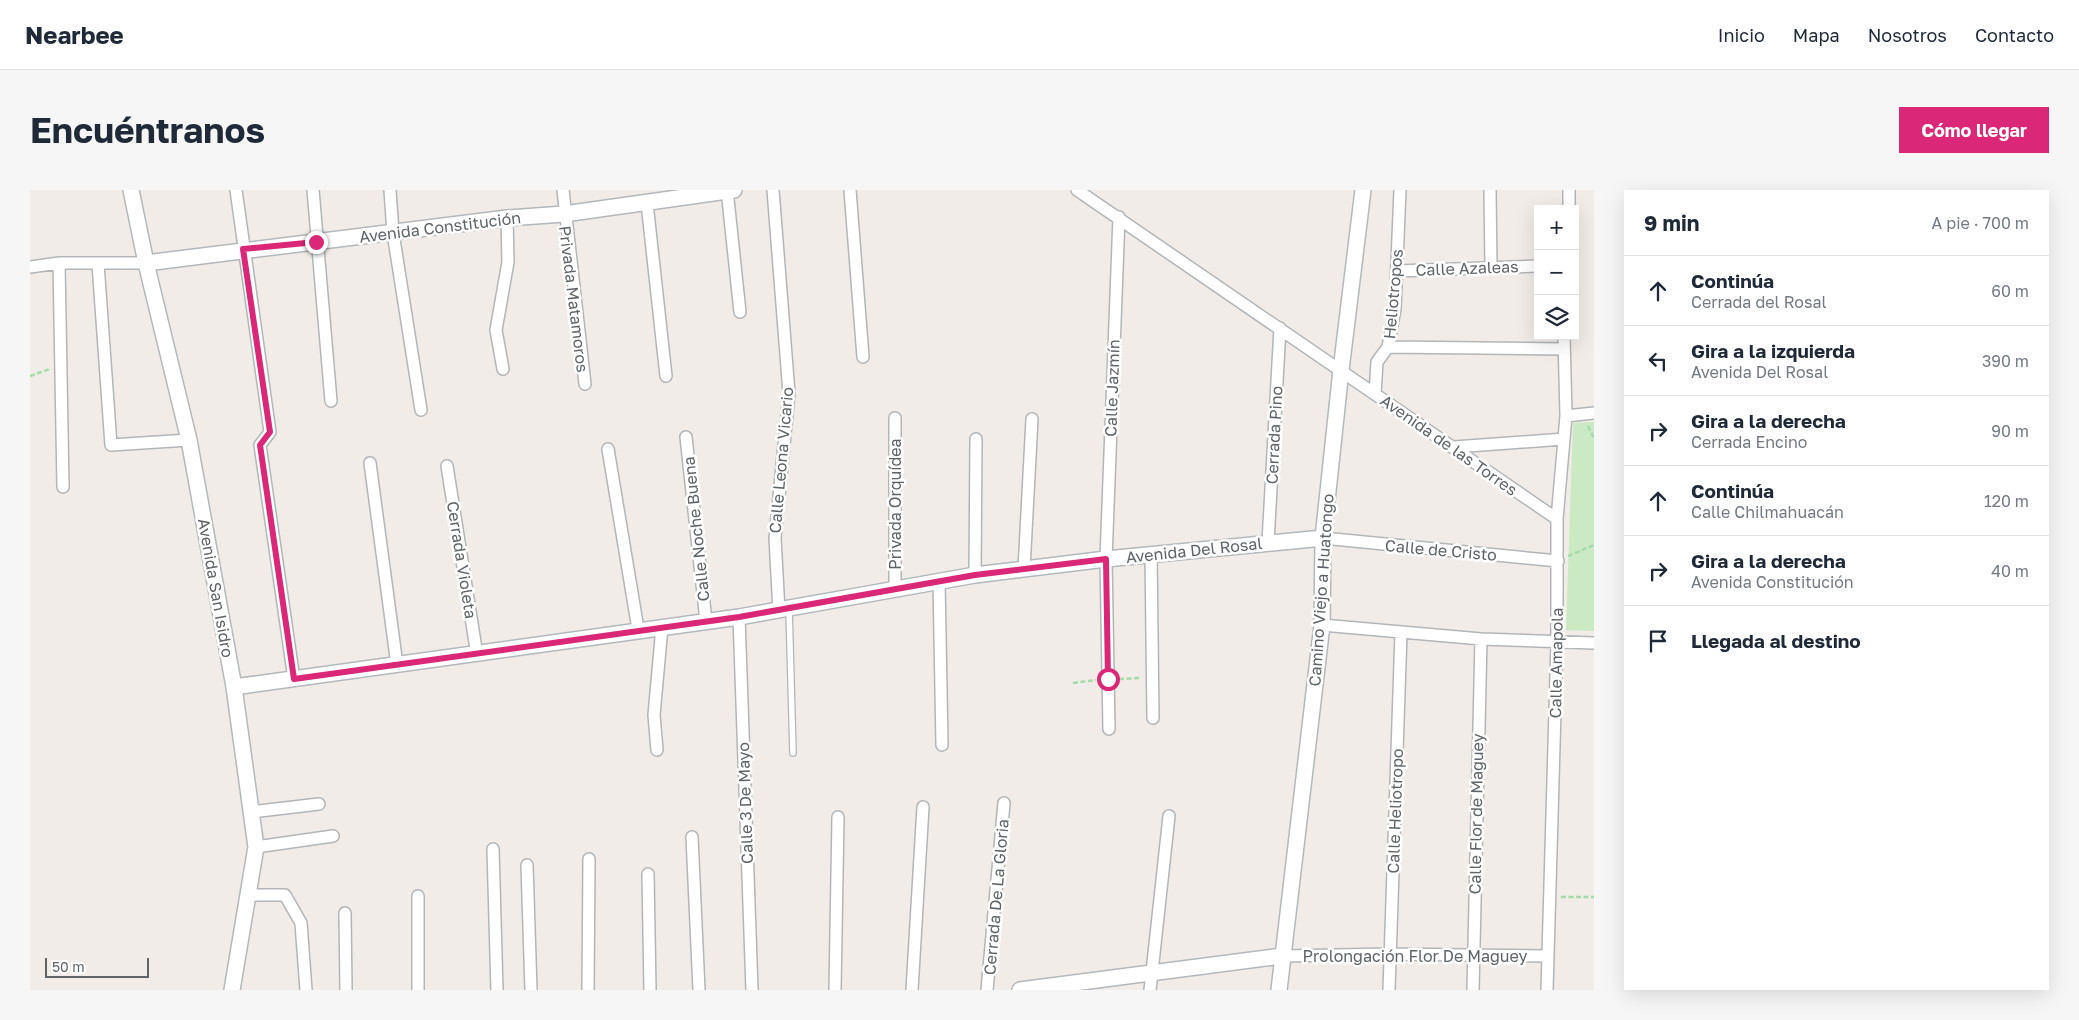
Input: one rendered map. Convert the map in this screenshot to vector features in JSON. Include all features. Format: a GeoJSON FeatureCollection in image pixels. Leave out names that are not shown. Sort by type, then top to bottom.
{"type":"FeatureCollection","features":[{"type":"Feature","properties":{"kind":"main road","name":"Avenida San Isidro"},"geometry":{"type":"LineString","coordinates":[[131,190],[146,263],[189,440],[234,688],[256,847],[232,990]]}},
{"type":"Feature","properties":{"kind":"main road","name":"Avenida Constitución"},"geometry":{"type":"LineString","coordinates":[[146,263],[243,249],[393,233],[507,218],[564,214],[729,190]]}},
{"type":"Feature","properties":{"kind":"main road","name":"Camino Viejo a Huatongo"},"geometry":{"type":"LineString","coordinates":[[1279,990],[1322,625],[1324,538],[1341,370],[1363,190]]}},
{"type":"Feature","properties":{"kind":"main road","name":"Avenida Del Rosal"},"geometry":{"type":"LineString","coordinates":[[234,688],[739,617],[975,575],[1151,554],[1324,538]]}},
{"type":"Feature","properties":{"kind":"main road"},"geometry":{"type":"LineString","coordinates":[[1020,990],[1068,987],[1282,956]]}},
{"type":"Feature","properties":{"kind":"street"},"geometry":{"type":"LineString","coordinates":[[236,190],[270,432],[260,445],[294,679]]}},
{"type":"Feature","properties":{"kind":"street"},"geometry":{"type":"LineString","coordinates":[[313,190],[331,401]]}},
{"type":"Feature","properties":{"kind":"street"},"geometry":{"type":"LineString","coordinates":[[390,190],[393,233],[421,410]]}},
{"type":"Feature","properties":{"kind":"street","name":"Privada Matamoros"},"geometry":{"type":"LineString","coordinates":[[562,190],[585,384]]}},
{"type":"Feature","properties":{"kind":"street"},"geometry":{"type":"LineString","coordinates":[[729,190],[740,312]]}},
{"type":"Feature","properties":{"kind":"street","name":"Calle Leona Vicario"},"geometry":{"type":"LineString","coordinates":[[773,190],[789,393],[775,538],[784,610]]}},
{"type":"Feature","properties":{"kind":"street"},"geometry":{"type":"LineString","coordinates":[[850,190],[863,357]]}},
{"type":"Feature","properties":{"kind":"street","name":"Avenida de las Torres"},"geometry":{"type":"LineString","coordinates":[[1077,190],[1558,519]]}},
{"type":"Feature","properties":{"kind":"street","name":"Heliotropos"},"geometry":{"type":"LineString","coordinates":[[1375,394],[1377,362],[1388,347],[1394,309],[1400,190]]}},
{"type":"Feature","properties":{"kind":"street"},"geometry":{"type":"LineString","coordinates":[[1490,190],[1491,267]]}},
{"type":"Feature","properties":{"kind":"street"},"geometry":{"type":"LineString","coordinates":[[1568,205],[1569,190]]}},
{"type":"Feature","properties":{"kind":"street"},"geometry":{"type":"LineString","coordinates":[[647,203],[666,376]]}},
{"type":"Feature","properties":{"kind":"street","name":"Calle Jazmín"},"geometry":{"type":"LineString","coordinates":[[1109,729],[1106,559],[1118,217]]}},
{"type":"Feature","properties":{"kind":"street"},"geometry":{"type":"LineString","coordinates":[[503,369],[496,330],[508,262],[507,218]]}},
{"type":"Feature","properties":{"kind":"street"},"geometry":{"type":"LineString","coordinates":[[30,267],[59,263],[146,263]]}},
{"type":"Feature","properties":{"kind":"street"},"geometry":{"type":"LineString","coordinates":[[59,263],[62,487]]}},
{"type":"Feature","properties":{"kind":"street"},"geometry":{"type":"LineString","coordinates":[[98,264],[111,445],[189,440]]}},
{"type":"Feature","properties":{"kind":"street","name":"Calle Azaleas"},"geometry":{"type":"LineString","coordinates":[[1397,271],[1534,266]]}},
{"type":"Feature","properties":{"kind":"street","name":"Cerrada Pino"},"geometry":{"type":"LineString","coordinates":[[1268,542],[1280,328]]}},
{"type":"Feature","properties":{"kind":"street","name":"Calle Amapola"},"geometry":{"type":"LineString","coordinates":[[1547,990],[1557,641],[1558,519],[1566,416],[1564,340]]}},
{"type":"Feature","properties":{"kind":"street"},"geometry":{"type":"LineString","coordinates":[[1388,347],[1563,349]]}},
{"type":"Feature","properties":{"kind":"street"},"geometry":{"type":"LineString","coordinates":[[1566,416],[1594,413]]}},
{"type":"Feature","properties":{"kind":"street","name":"Privada Orquídea"},"geometry":{"type":"LineString","coordinates":[[895,418],[895,590]]}},
{"type":"Feature","properties":{"kind":"street"},"geometry":{"type":"LineString","coordinates":[[1024,569],[1032,419]]}},
{"type":"Feature","properties":{"kind":"street","name":"Calle Noche Buena"},"geometry":{"type":"LineString","coordinates":[[686,437],[706,621]]}},
{"type":"Feature","properties":{"kind":"street"},"geometry":{"type":"LineString","coordinates":[[975,575],[976,439]]}},
{"type":"Feature","properties":{"kind":"street"},"geometry":{"type":"LineString","coordinates":[[1454,448],[1564,439]]}},
{"type":"Feature","properties":{"kind":"street"},"geometry":{"type":"LineString","coordinates":[[608,449],[638,630]]}},
{"type":"Feature","properties":{"kind":"street"},"geometry":{"type":"LineString","coordinates":[[370,463],[396,664]]}},
{"type":"Feature","properties":{"kind":"street","name":"Cerrada Violeta"},"geometry":{"type":"LineString","coordinates":[[447,466],[477,655]]}},
{"type":"Feature","properties":{"kind":"street","name":"Calle de Cristo"},"geometry":{"type":"LineString","coordinates":[[1324,538],[1558,561]]}},
{"type":"Feature","properties":{"kind":"street"},"geometry":{"type":"LineString","coordinates":[[1151,554],[1154,718]]}},
{"type":"Feature","properties":{"kind":"street"},"geometry":{"type":"LineString","coordinates":[[939,581],[942,745]]}},
{"type":"Feature","properties":{"kind":"street","name":"Calle 3 De Mayo"},"geometry":{"type":"LineString","coordinates":[[739,617],[752,990]]}},
{"type":"Feature","properties":{"kind":"street"},"geometry":{"type":"LineString","coordinates":[[1322,625],[1481,639],[1594,643]]}},
{"type":"Feature","properties":{"kind":"street"},"geometry":{"type":"LineString","coordinates":[[656,750],[654,715],[662,627]]}},
{"type":"Feature","properties":{"kind":"street","name":"Calle Heliotropo"},"geometry":{"type":"LineString","coordinates":[[1389,990],[1401,633]]}},
{"type":"Feature","properties":{"kind":"street","name":"Calle Flor de Maguey"},"geometry":{"type":"LineString","coordinates":[[1473,990],[1481,639]]}},
{"type":"Feature","properties":{"kind":"street","name":"Cerrada De La Gloria"},"geometry":{"type":"LineString","coordinates":[[987,990],[1004,803]]}},
{"type":"Feature","properties":{"kind":"street"},"geometry":{"type":"LineString","coordinates":[[251,812],[319,804]]}},
{"type":"Feature","properties":{"kind":"street"},"geometry":{"type":"LineString","coordinates":[[912,990],[923,806]]}},
{"type":"Feature","properties":{"kind":"street"},"geometry":{"type":"LineString","coordinates":[[1150,990],[1170,816]]}},
{"type":"Feature","properties":{"kind":"street"},"geometry":{"type":"LineString","coordinates":[[835,990],[838,817]]}},
{"type":"Feature","properties":{"kind":"street"},"geometry":{"type":"LineString","coordinates":[[256,847],[333,836]]}},
{"type":"Feature","properties":{"kind":"street"},"geometry":{"type":"LineString","coordinates":[[692,836],[700,990]]}},
{"type":"Feature","properties":{"kind":"street"},"geometry":{"type":"LineString","coordinates":[[493,849],[496,990]]}},
{"type":"Feature","properties":{"kind":"street"},"geometry":{"type":"LineString","coordinates":[[588,990],[590,859]]}},
{"type":"Feature","properties":{"kind":"street"},"geometry":{"type":"LineString","coordinates":[[527,864],[531,990]]}},
{"type":"Feature","properties":{"kind":"street"},"geometry":{"type":"LineString","coordinates":[[648,874],[650,990]]}},
{"type":"Feature","properties":{"kind":"street"},"geometry":{"type":"LineString","coordinates":[[247,895],[285,895],[301,923],[306,990]]}},
{"type":"Feature","properties":{"kind":"street"},"geometry":{"type":"LineString","coordinates":[[418,896],[418,990]]}},
{"type":"Feature","properties":{"kind":"street"},"geometry":{"type":"LineString","coordinates":[[345,913],[346,990]]}},
{"type":"Feature","properties":{"kind":"street","name":"Prolongación Flor De Maguey"},"geometry":{"type":"LineString","coordinates":[[1282,956],[1391,954],[1548,956]]}},
{"type":"Feature","properties":{"kind":"lane"},"geometry":{"type":"LineString","coordinates":[[784,610],[793,753]]}},
{"type":"Feature","properties":{"kind":"path"},"geometry":{"type":"LineString","coordinates":[[30,376],[61,365]]}},
{"type":"Feature","properties":{"kind":"path"},"geometry":{"type":"LineString","coordinates":[[1558,561],[1594,544]]}},
{"type":"Feature","properties":{"kind":"path"},"geometry":{"type":"LineString","coordinates":[[1550,897],[1594,897]]}},
{"type":"Feature","properties":{"kind":"green space"},"geometry":{"type":"Polygon","coordinates":[[[1594,422],[1594,631],[1566,630],[1573,423],[1594,422]]]}},
{"type":"Feature","properties":{"kind":"route"},"geometry":{"type":"LineString","coordinates":[[316,242],[243,249],[270,432],[260,445],[294,679],[739,617],[975,575],[1106,559],[1108,679]]}}]}
